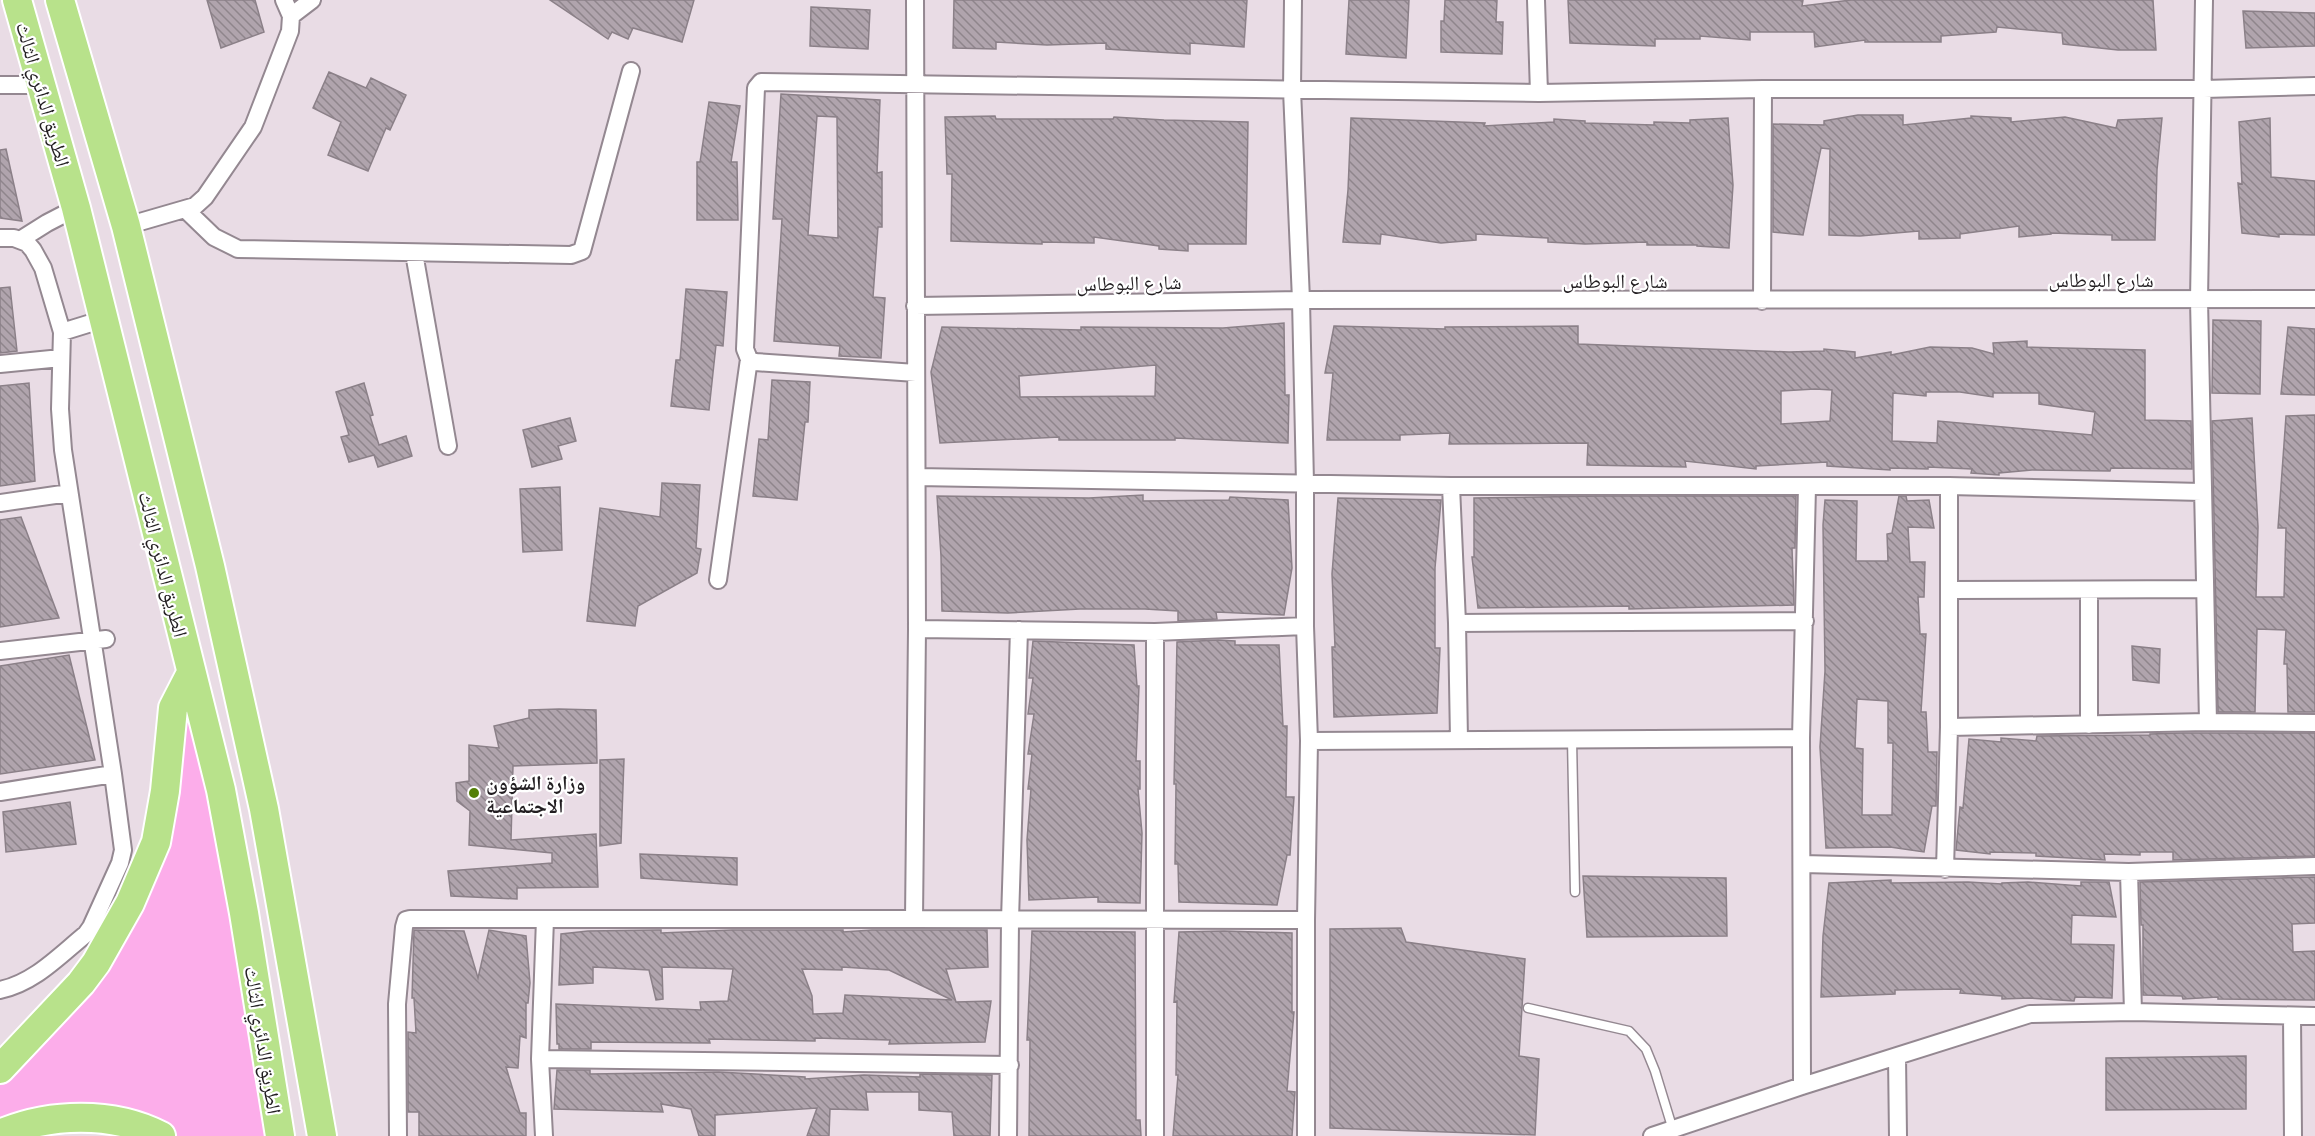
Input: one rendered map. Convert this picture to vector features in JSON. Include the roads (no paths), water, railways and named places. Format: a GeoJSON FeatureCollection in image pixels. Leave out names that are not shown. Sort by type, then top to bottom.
{"type":"FeatureCollection","features":[{"type":"Feature","properties":{"kind":"highway","name":"الطريق الدائري الثالث"},"geometry":{"type":"LineString","coordinates":[[17,0],[76,208],[221,790],[280,1136]]}},
{"type":"Feature","properties":{"kind":"highway","name":"الطريق الدائري الثالث"},"geometry":{"type":"LineString","coordinates":[[60,0],[126,226],[207,555],[264,809],[322,1136]]}},
{"type":"Feature","properties":{"kind":"highway"},"geometry":{"type":"LineString","coordinates":[[0,1069],[81,983],[96,963],[130,903],[156,842],[165,791],[173,708],[191,673]]}},
{"type":"Feature","properties":{"kind":"highway"},"geometry":{"type":"LineString","coordinates":[[0,1134],[15,1128],[73,1117],[123,1123],[161,1136]]}},
{"type":"Feature","properties":{"kind":"street"},"geometry":{"type":"LineString","coordinates":[[126,226],[195,206],[205,197],[253,127],[288,39],[291,16],[284,0]]}},
{"type":"Feature","properties":{"kind":"street"},"geometry":{"type":"LineString","coordinates":[[291,16],[311,0]]}},
{"type":"Feature","properties":{"kind":"street"},"geometry":{"type":"LineString","coordinates":[[914,919],[917,629],[915,0]]}},
{"type":"Feature","properties":{"kind":"street"},"geometry":{"type":"LineString","coordinates":[[1293,0],[1292,90],[1301,300],[1305,626],[1309,741],[1306,1136]]}},
{"type":"Feature","properties":{"kind":"street"},"geometry":{"type":"LineString","coordinates":[[1536,0],[1539,93]]}},
{"type":"Feature","properties":{"kind":"street"},"geometry":{"type":"LineString","coordinates":[[2204,0],[2199,300],[2208,722]]}},
{"type":"Feature","properties":{"kind":"street"},"geometry":{"type":"LineString","coordinates":[[185,209],[214,237],[238,249],[571,255],[582,251],[631,71]]}},
{"type":"Feature","properties":{"kind":"street"},"geometry":{"type":"LineString","coordinates":[[718,580],[749,359],[745,349],[756,100],[758,84],[764,82],[1539,93],[1763,89],[2204,89],[2315,86]]}},
{"type":"Feature","properties":{"kind":"street"},"geometry":{"type":"LineString","coordinates":[[0,85],[42,85]]}},
{"type":"Feature","properties":{"kind":"street"},"geometry":{"type":"LineString","coordinates":[[1762,301],[1763,89]]}},
{"type":"Feature","properties":{"kind":"street"},"geometry":{"type":"LineString","coordinates":[[20,240],[47,222],[76,208]]}},
{"type":"Feature","properties":{"kind":"street"},"geometry":{"type":"LineString","coordinates":[[0,238],[20,240],[33,250],[43,268],[62,332],[60,409],[69,493],[99,639],[122,856],[92,927],[31,979],[16,987],[0,990]]}},
{"type":"Feature","properties":{"kind":"street"},"geometry":{"type":"LineString","coordinates":[[414,252],[448,446]]}},
{"type":"Feature","properties":{"kind":"street","name":"شارع البوطاس"},"geometry":{"type":"LineString","coordinates":[[915,306],[1301,300],[2315,299]]}},
{"type":"Feature","properties":{"kind":"street"},"geometry":{"type":"LineString","coordinates":[[62,332],[104,319]]}},
{"type":"Feature","properties":{"kind":"street"},"geometry":{"type":"LineString","coordinates":[[0,364],[61,358]]}},
{"type":"Feature","properties":{"kind":"street"},"geometry":{"type":"LineString","coordinates":[[749,359],[755,362],[916,373]]}},
{"type":"Feature","properties":{"kind":"street"},"geometry":{"type":"LineString","coordinates":[[917,477],[1451,486],[1949,486],[2202,492]]}},
{"type":"Feature","properties":{"kind":"street"},"geometry":{"type":"LineString","coordinates":[[1451,486],[1459,740]]}},
{"type":"Feature","properties":{"kind":"street"},"geometry":{"type":"LineString","coordinates":[[1945,869],[1949,727],[1949,486]]}},
{"type":"Feature","properties":{"kind":"street"},"geometry":{"type":"LineString","coordinates":[[1802,1086],[1801,738],[1807,487]]}},
{"type":"Feature","properties":{"kind":"street"},"geometry":{"type":"LineString","coordinates":[[0,503],[69,493]]}},
{"type":"Feature","properties":{"kind":"street"},"geometry":{"type":"LineString","coordinates":[[1949,590],[2205,589]]}},
{"type":"Feature","properties":{"kind":"street"},"geometry":{"type":"LineString","coordinates":[[2089,590],[2090,725]]}},
{"type":"Feature","properties":{"kind":"street"},"geometry":{"type":"LineString","coordinates":[[1457,623],[1805,621]]}},
{"type":"Feature","properties":{"kind":"street"},"geometry":{"type":"LineString","coordinates":[[917,629],[1155,632],[1305,626]]}},
{"type":"Feature","properties":{"kind":"street"},"geometry":{"type":"LineString","coordinates":[[1008,1136],[1010,920],[1019,630]]}},
{"type":"Feature","properties":{"kind":"street"},"geometry":{"type":"LineString","coordinates":[[1155,632],[1155,1136]]}},
{"type":"Feature","properties":{"kind":"street"},"geometry":{"type":"LineString","coordinates":[[0,651],[99,639]]}},
{"type":"Feature","properties":{"kind":"street"},"geometry":{"type":"LineString","coordinates":[[1949,727],[2208,722],[2315,723]]}},
{"type":"Feature","properties":{"kind":"street"},"geometry":{"type":"LineString","coordinates":[[1309,741],[1801,738]]}},
{"type":"Feature","properties":{"kind":"street"},"geometry":{"type":"LineString","coordinates":[[0,792],[113,774]]}},
{"type":"Feature","properties":{"kind":"street"},"geometry":{"type":"LineString","coordinates":[[1803,864],[2129,873],[2315,866]]}},
{"type":"Feature","properties":{"kind":"street"},"geometry":{"type":"LineString","coordinates":[[2129,873],[2133,1012]]}},
{"type":"Feature","properties":{"kind":"street"},"geometry":{"type":"LineString","coordinates":[[398,1136],[397,1004],[406,920],[1154,918],[1306,920]]}},
{"type":"Feature","properties":{"kind":"street"},"geometry":{"type":"LineString","coordinates":[[544,1136],[540,1059],[545,919]]}},
{"type":"Feature","properties":{"kind":"street"},"geometry":{"type":"LineString","coordinates":[[1652,1136],[1673,1133],[1802,1086],[2031,1014],[2133,1012],[2315,1016]]}},
{"type":"Feature","properties":{"kind":"street"},"geometry":{"type":"LineString","coordinates":[[2292,1016],[2293,1136]]}},
{"type":"Feature","properties":{"kind":"street"},"geometry":{"type":"LineString","coordinates":[[1896,1056],[1898,1136]]}},
{"type":"Feature","properties":{"kind":"street"},"geometry":{"type":"LineString","coordinates":[[540,1059],[1010,1065]]}},
{"type":"Feature","properties":{"kind":"lane"},"geometry":{"type":"LineString","coordinates":[[1572,740],[1575,892]]}},
{"type":"Feature","properties":{"kind":"lane"},"geometry":{"type":"LineString","coordinates":[[1528,1008],[1629,1031],[1646,1049],[1655,1071],[1673,1133]]}},
{"type":"Feature","properties":{"kind":"place","name":"وزارة الشؤون الاجتماعية"},"geometry":{"type":"Point","coordinates":[474,793]}}]}
